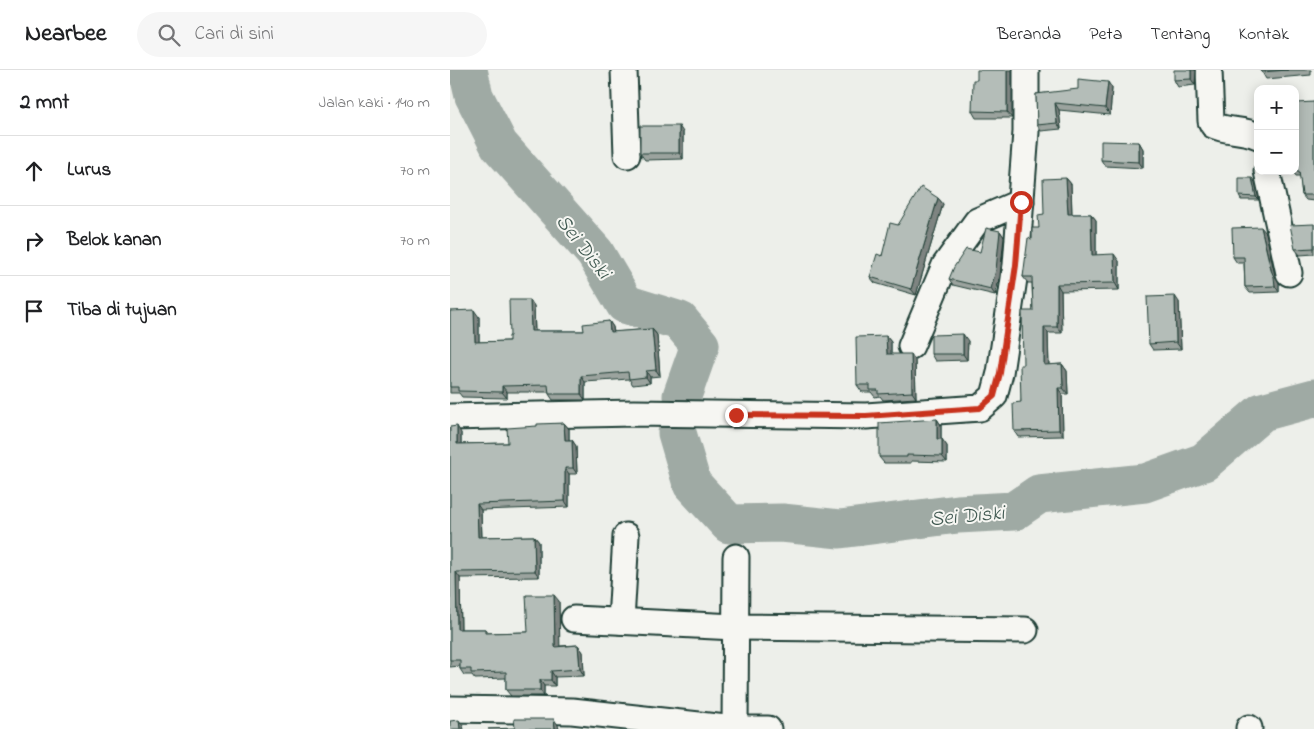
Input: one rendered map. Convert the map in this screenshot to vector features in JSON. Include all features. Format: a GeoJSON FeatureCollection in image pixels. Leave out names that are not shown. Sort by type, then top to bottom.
{"type":"FeatureCollection","features":[{"type":"Feature","properties":{"kind":"street"},"geometry":{"type":"LineString","coordinates":[[624,70],[627,155]]}},
{"type":"Feature","properties":{"kind":"street"},"geometry":{"type":"LineString","coordinates":[[1209,70],[1210,121],[1213,126],[1254,134]]}},
{"type":"Feature","properties":{"kind":"street"},"geometry":{"type":"LineString","coordinates":[[450,417],[634,414],[866,416],[980,408],[994,396],[1000,373],[1016,265],[1030,71]]}},
{"type":"Feature","properties":{"kind":"street"},"geometry":{"type":"LineString","coordinates":[[1268,175],[1289,273]]}},
{"type":"Feature","properties":{"kind":"street"},"geometry":{"type":"LineString","coordinates":[[911,346],[945,266],[977,221],[1021,202]]}},
{"type":"Feature","properties":{"kind":"street"},"geometry":{"type":"LineString","coordinates":[[621,621],[626,536]]}},
{"type":"Feature","properties":{"kind":"street"},"geometry":{"type":"LineString","coordinates":[[735,729],[736,557]]}},
{"type":"Feature","properties":{"kind":"street"},"geometry":{"type":"LineString","coordinates":[[574,619],[735,627],[1025,630]]}},
{"type":"Feature","properties":{"kind":"street"},"geometry":{"type":"LineString","coordinates":[[450,709],[572,711],[735,729],[768,729]]}},
{"type":"Feature","properties":{"kind":"building"},"geometry":{"type":"Polygon","coordinates":[[[977,70],[1007,70],[1007,112],[972,111],[973,80],[977,80],[977,70]]]}},
{"type":"Feature","properties":{"kind":"building"},"geometry":{"type":"Polygon","coordinates":[[[1174,70],[1191,70],[1191,79],[1174,80],[1174,70]]]}},
{"type":"Feature","properties":{"kind":"building"},"geometry":{"type":"Polygon","coordinates":[[[1261,70],[1288,70],[1262,72],[1261,70]]]}},
{"type":"Feature","properties":{"kind":"building"},"geometry":{"type":"Polygon","coordinates":[[[1078,79],[1108,82],[1105,108],[1055,103],[1057,123],[1037,125],[1036,94],[1078,89],[1078,79]]]}},
{"type":"Feature","properties":{"kind":"building"},"geometry":{"type":"Polygon","coordinates":[[[1314,102],[1314,195],[1302,195],[1299,171],[1299,103],[1314,102]]]}},
{"type":"Feature","properties":{"kind":"building"},"geometry":{"type":"Polygon","coordinates":[[[640,126],[679,126],[679,153],[640,153],[640,126]]]}},
{"type":"Feature","properties":{"kind":"building"},"geometry":{"type":"Polygon","coordinates":[[[1101,141],[1139,142],[1139,162],[1101,160],[1101,141]]]}},
{"type":"Feature","properties":{"kind":"building"},"geometry":{"type":"Polygon","coordinates":[[[1066,178],[1068,214],[1091,214],[1092,255],[1114,254],[1115,283],[1057,284],[1057,327],[1044,327],[1044,365],[1062,364],[1063,388],[1058,388],[1059,430],[1014,431],[1013,403],[1021,402],[1020,365],[1023,365],[1022,311],[1033,311],[1032,277],[1023,277],[1028,238],[1032,239],[1032,228],[1039,228],[1038,215],[1044,214],[1043,179],[1066,178]]]}},
{"type":"Feature","properties":{"kind":"building"},"geometry":{"type":"Polygon","coordinates":[[[1239,178],[1252,178],[1256,197],[1239,196],[1239,178]]]}},
{"type":"Feature","properties":{"kind":"building"},"geometry":{"type":"Polygon","coordinates":[[[921,187],[938,198],[911,289],[870,277],[877,254],[882,256],[890,223],[898,225],[921,187]]]}},
{"type":"Feature","properties":{"kind":"building"},"geometry":{"type":"Polygon","coordinates":[[[1314,224],[1314,248],[1295,249],[1290,225],[1314,224]]]}},
{"type":"Feature","properties":{"kind":"building"},"geometry":{"type":"Polygon","coordinates":[[[1261,227],[1275,286],[1245,287],[1244,257],[1233,257],[1232,228],[1261,227]]]}},
{"type":"Feature","properties":{"kind":"building"},"geometry":{"type":"Polygon","coordinates":[[[986,228],[1000,231],[996,270],[991,289],[949,279],[954,267],[966,249],[980,252],[986,228]]]}},
{"type":"Feature","properties":{"kind":"building"},"geometry":{"type":"Polygon","coordinates":[[[1175,296],[1176,342],[1149,344],[1147,297],[1175,296]]]}},
{"type":"Feature","properties":{"kind":"building"},"geometry":{"type":"Polygon","coordinates":[[[509,300],[530,300],[531,331],[584,331],[583,324],[609,321],[610,332],[652,329],[656,370],[646,371],[646,377],[629,379],[628,372],[581,376],[581,394],[549,394],[548,385],[502,386],[502,392],[458,391],[458,387],[450,387],[450,311],[474,310],[475,342],[509,341],[509,300]]]}},
{"type":"Feature","properties":{"kind":"building"},"geometry":{"type":"Polygon","coordinates":[[[963,334],[963,354],[931,354],[931,335],[963,334]]]}},
{"type":"Feature","properties":{"kind":"building"},"geometry":{"type":"Polygon","coordinates":[[[886,336],[887,354],[911,354],[912,392],[878,394],[878,390],[870,390],[870,385],[857,385],[856,337],[886,336]]]}},
{"type":"Feature","properties":{"kind":"building"},"geometry":{"type":"Polygon","coordinates":[[[937,419],[937,439],[942,439],[942,456],[907,455],[907,457],[879,457],[879,423],[937,419]]]}},
{"type":"Feature","properties":{"kind":"building"},"geometry":{"type":"Polygon","coordinates":[[[564,423],[565,440],[572,440],[573,468],[565,468],[565,501],[477,504],[478,537],[534,536],[535,571],[456,572],[457,629],[485,629],[485,633],[528,632],[526,595],[554,595],[555,647],[578,645],[580,669],[551,671],[551,680],[540,680],[540,690],[506,690],[506,672],[471,673],[471,669],[460,669],[460,660],[450,660],[450,427],[457,426],[457,444],[508,443],[507,428],[564,423]]]}},
{"type":"Feature","properties":{"kind":"building"},"geometry":{"type":"Polygon","coordinates":[[[514,719],[554,719],[555,729],[488,729],[515,728],[514,719]]]}},
{"type":"Feature","properties":{"kind":"building"},"geometry":{"type":"Polygon","coordinates":[[[459,720],[460,729],[450,729],[450,721],[459,720]]]}},
{"type":"Feature","properties":{"kind":"waterway","name":"Sei Diski"},"geometry":{"type":"LineString","coordinates":[[468,70],[474,96],[499,145],[595,253],[625,304],[680,321],[700,345],[682,396]]}},
{"type":"Feature","properties":{"kind":"waterway","name":"Sei Diski"},"geometry":{"type":"LineString","coordinates":[[677,433],[692,484],[729,524],[782,523],[840,529],[958,514],[1014,511],[1039,494],[1145,483],[1204,462],[1262,412],[1314,398]]}},
{"type":"Feature","properties":{"kind":"route"},"geometry":{"type":"LineString","coordinates":[[736,415],[866,416],[980,408],[994,396],[1000,373],[1016,265],[1021,202]]}}]}
